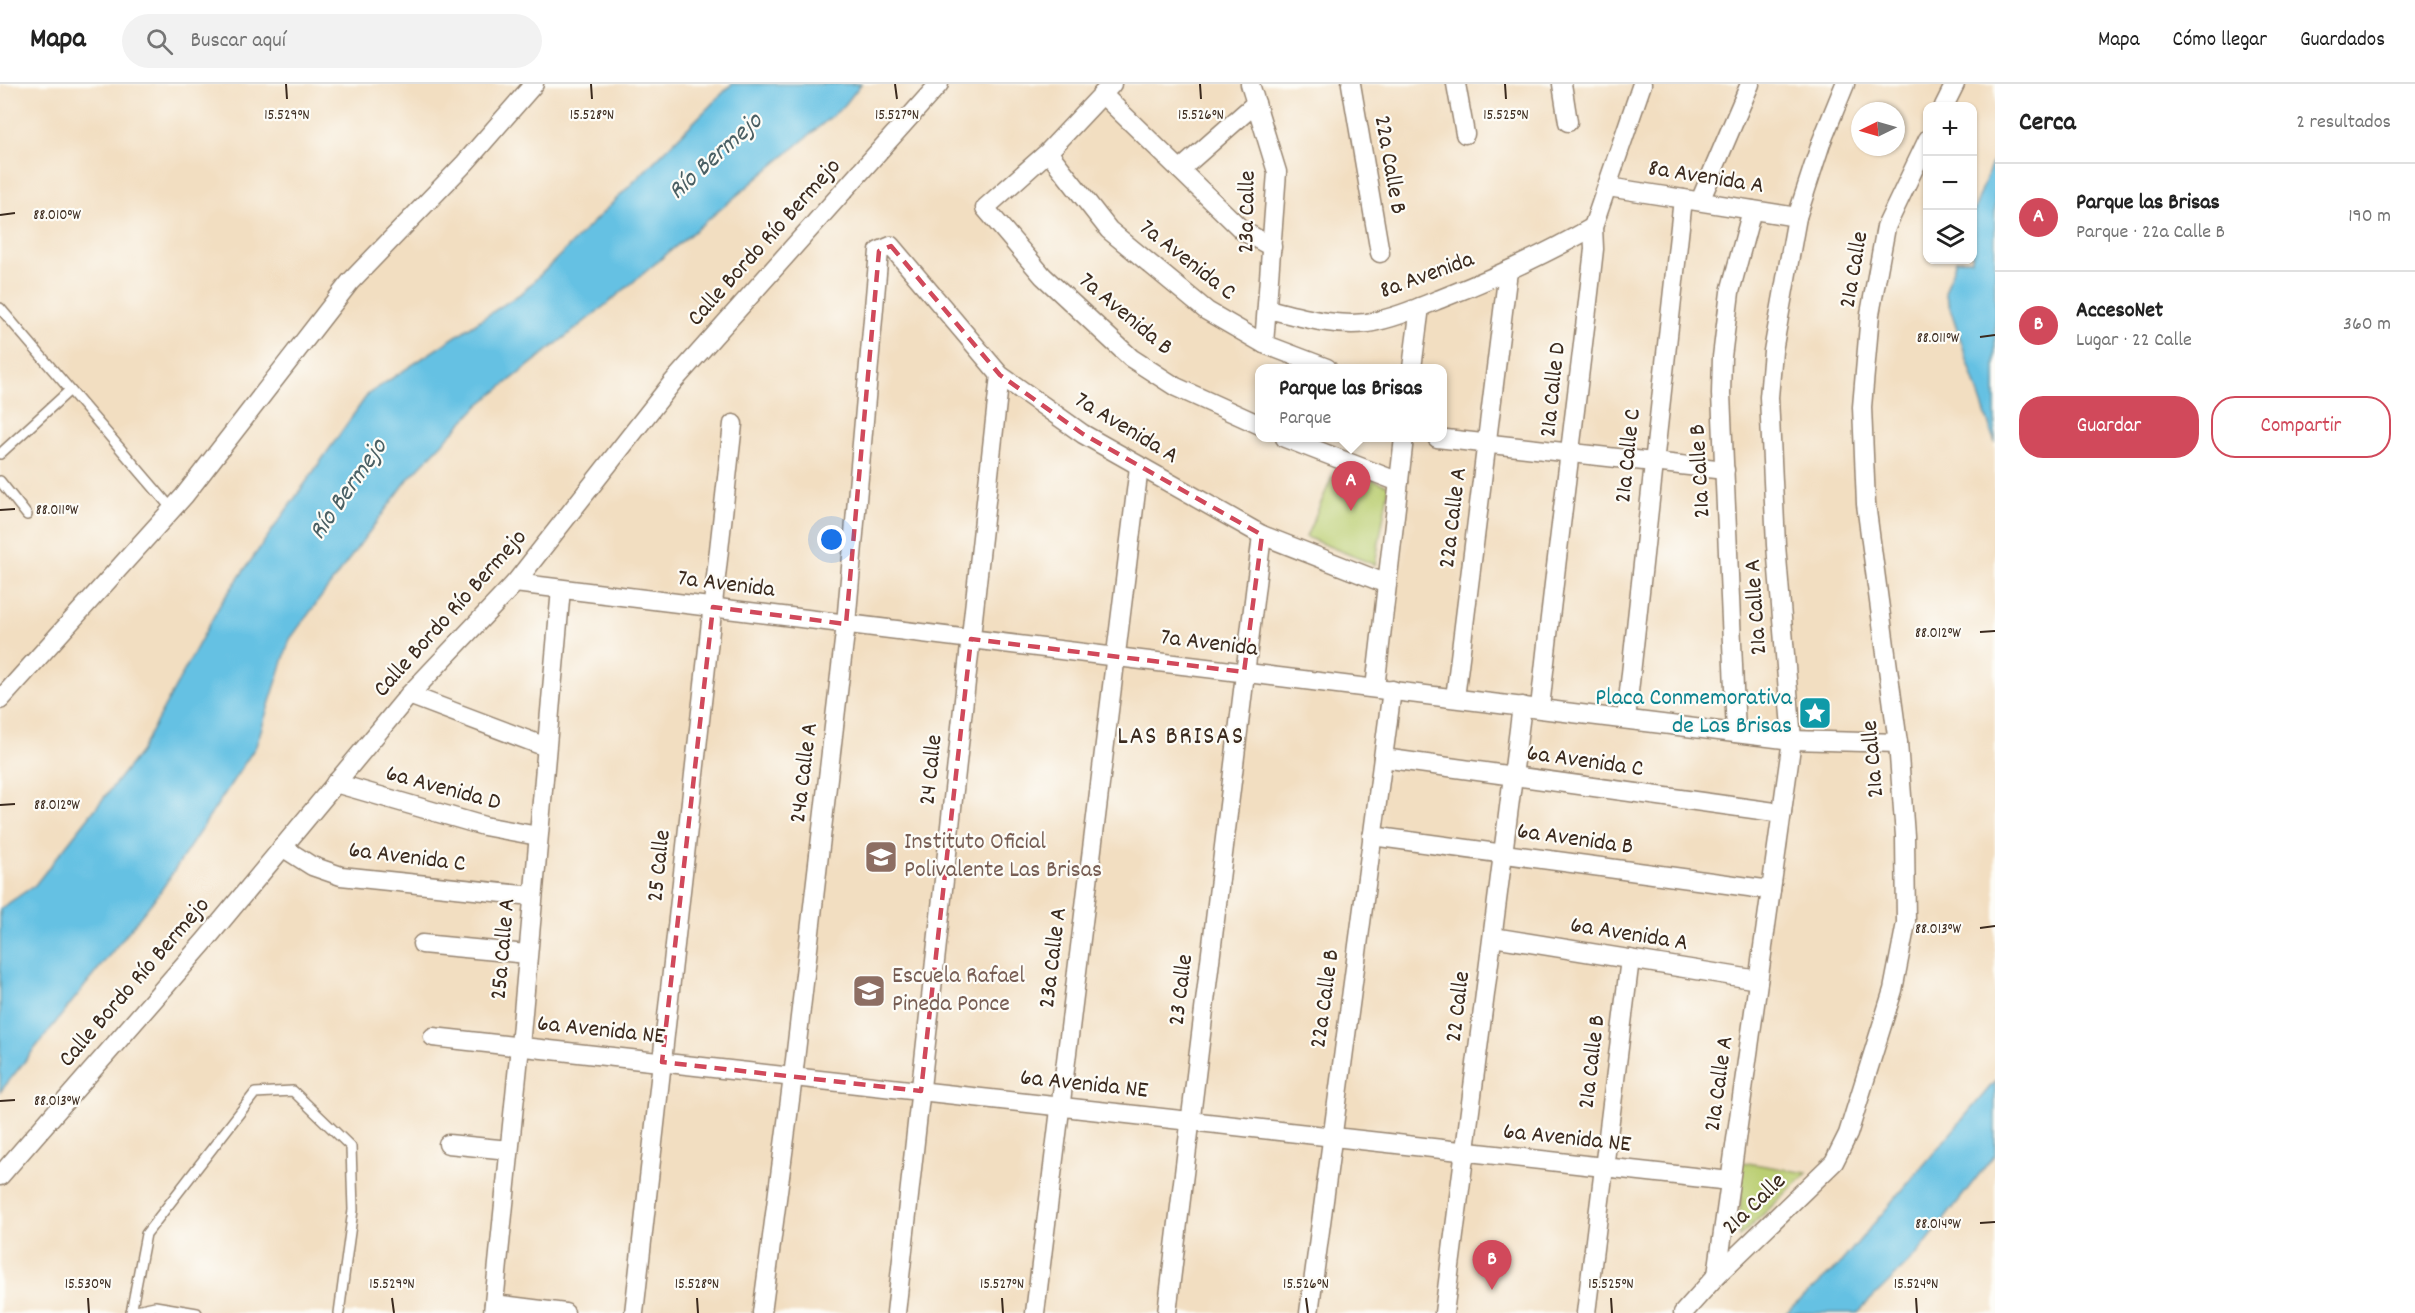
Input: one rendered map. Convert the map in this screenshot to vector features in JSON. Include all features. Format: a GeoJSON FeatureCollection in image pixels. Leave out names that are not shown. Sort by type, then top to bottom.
{"type":"FeatureCollection","features":[{"type":"Feature","properties":{"kind":"street"},"geometry":{"type":"LineString","coordinates":[[0,700],[172,509],[350,282],[465,163],[534,84]]}},
{"type":"Feature","properties":{"kind":"street","name":"Calle Bordo Río Bermejo"},"geometry":{"type":"LineString","coordinates":[[0,1176],[204,942],[409,695],[515,583],[672,383],[939,84]]}},
{"type":"Feature","properties":{"kind":"street","name":"23a Calle"},"geometry":{"type":"LineString","coordinates":[[1250,84],[1277,172],[1264,344]]}},
{"type":"Feature","properties":{"kind":"street","name":"22a Calle B"},"geometry":{"type":"LineString","coordinates":[[1351,84],[1380,253]]}},
{"type":"Feature","properties":{"kind":"street"},"geometry":{"type":"LineString","coordinates":[[1456,84],[1465,134]]}},
{"type":"Feature","properties":{"kind":"street"},"geometry":{"type":"LineString","coordinates":[[1562,84],[1568,122]]}},
{"type":"Feature","properties":{"kind":"street","name":"21a Calle D"},"geometry":{"type":"LineString","coordinates":[[1531,707],[1554,576],[1571,453],[1594,249],[1593,227],[1642,84]]}},
{"type":"Feature","properties":{"kind":"street","name":"21a Calle C"},"geometry":{"type":"LineString","coordinates":[[1626,719],[1652,462],[1692,200],[1750,84]]}},
{"type":"Feature","properties":{"kind":"street","name":"21a Calle A"},"geometry":{"type":"LineString","coordinates":[[1717,1275],[1792,740],[1776,545],[1769,398],[1773,351],[1797,217],[1821,143],[1845,84]]}},
{"type":"Feature","properties":{"kind":"street"},"geometry":{"type":"LineString","coordinates":[[1946,102],[1955,84]]}},
{"type":"Feature","properties":{"kind":"street"},"geometry":{"type":"LineString","coordinates":[[1048,152],[1107,89],[1180,170],[1243,231],[1272,248]]}},
{"type":"Feature","properties":{"kind":"street"},"geometry":{"type":"LineString","coordinates":[[1180,170],[1256,103]]}},
{"type":"Feature","properties":{"kind":"street","name":"21a Calle"},"geometry":{"type":"LineString","coordinates":[[1683,1313],[1717,1275],[1834,1162],[1848,1134],[1893,990],[1906,923],[1905,836],[1898,743],[1866,504],[1862,407],[1870,314],[1886,227],[1923,149]]}},
{"type":"Feature","properties":{"kind":"street","name":"7a Avenida B"},"geometry":{"type":"LineString","coordinates":[[1048,152],[985,208],[1043,276],[1131,358],[1176,387],[1255,424]]}},
{"type":"Feature","properties":{"kind":"street","name":"7a Avenida C"},"geometry":{"type":"LineString","coordinates":[[1048,152],[1109,230],[1207,311],[1264,344],[1314,364]]}},
{"type":"Feature","properties":{"kind":"street","name":"8a Avenida A"},"geometry":{"type":"LineString","coordinates":[[1608,187],[1797,217]]}},
{"type":"Feature","properties":{"kind":"street","name":"21a Calle B"},"geometry":{"type":"LineString","coordinates":[[1736,733],[1722,357],[1730,292],[1752,210]]}},
{"type":"Feature","properties":{"kind":"street","name":"8a Avenida"},"geometry":{"type":"LineString","coordinates":[[1268,309],[1336,323],[1368,323],[1420,307],[1508,271],[1546,254],[1593,227]]}},
{"type":"Feature","properties":{"kind":"street","name":"7a Avenida A"},"geometry":{"type":"LineString","coordinates":[[891,246],[1000,375],[1083,434],[1262,535],[1387,584]]}},
{"type":"Feature","properties":{"kind":"street","name":"24a Calle A"},"geometry":{"type":"LineString","coordinates":[[762,1313],[793,1077],[846,624],[879,250],[891,246]]}},
{"type":"Feature","properties":{"kind":"street","name":"22a Calle A"},"geometry":{"type":"LineString","coordinates":[[1455,698],[1508,271]]}},
{"type":"Feature","properties":{"kind":"street"},"geometry":{"type":"LineString","coordinates":[[1413,364],[1420,307]]}},
{"type":"Feature","properties":{"kind":"street","name":"24 Calle"},"geometry":{"type":"LineString","coordinates":[[896,1313],[1000,375]]}},
{"type":"Feature","properties":{"kind":"street","name":"25 Calle"},"geometry":{"type":"LineString","coordinates":[[634,1313],[733,424]]}},
{"type":"Feature","properties":{"kind":"street"},"geometry":{"type":"LineString","coordinates":[[1447,439],[1725,470]]}},
{"type":"Feature","properties":{"kind":"street"},"geometry":{"type":"LineString","coordinates":[[1295,442],[1399,482]]}},
{"type":"Feature","properties":{"kind":"street","name":"22a Calle B"},"geometry":{"type":"LineString","coordinates":[[1309,1313],[1383,758],[1387,584],[1404,442]]}},
{"type":"Feature","properties":{"kind":"street","name":"23a Calle A"},"geometry":{"type":"LineString","coordinates":[[1035,1313],[1138,467]]}},
{"type":"Feature","properties":{"kind":"street","name":"23 Calle"},"geometry":{"type":"LineString","coordinates":[[1167,1313],[1262,535]]}},
{"type":"Feature","properties":{"kind":"street","name":"7a Avenida"},"geometry":{"type":"LineString","coordinates":[[515,583],[1792,740],[1898,743]]}},
{"type":"Feature","properties":{"kind":"street","name":"25a Calle A"},"geometry":{"type":"LineString","coordinates":[[494,1309],[561,588]]}},
{"type":"Feature","properties":{"kind":"street"},"geometry":{"type":"LineString","coordinates":[[409,695],[546,747]]}},
{"type":"Feature","properties":{"kind":"street","name":"22 Calle"},"geometry":{"type":"LineString","coordinates":[[1444,1313],[1513,776],[1531,707]]}},
{"type":"Feature","properties":{"kind":"street","name":"6a Avenida C"},"geometry":{"type":"LineString","coordinates":[[1383,758],[1782,813]]}},
{"type":"Feature","properties":{"kind":"street","name":"6a Avenida D"},"geometry":{"type":"LineString","coordinates":[[335,783],[484,826],[538,836]]}},
{"type":"Feature","properties":{"kind":"street","name":"6a Avenida B"},"geometry":{"type":"LineString","coordinates":[[1372,836],[1771,890]]}},
{"type":"Feature","properties":{"kind":"street","name":"6a Avenida C"},"geometry":{"type":"LineString","coordinates":[[282,847],[312,866],[341,876],[532,897]]}},
{"type":"Feature","properties":{"kind":"street","name":"6a Avenida A"},"geometry":{"type":"LineString","coordinates":[[1493,937],[1758,980]]}},
{"type":"Feature","properties":{"kind":"street"},"geometry":{"type":"LineString","coordinates":[[422,944],[527,954]]}},
{"type":"Feature","properties":{"kind":"street","name":"21a Calle B"},"geometry":{"type":"LineString","coordinates":[[1586,1313],[1630,959]]}},
{"type":"Feature","properties":{"kind":"street","name":"6a Avenida NE"},"geometry":{"type":"LineString","coordinates":[[433,1037],[1730,1181]]}},
{"type":"Feature","properties":{"kind":"street"},"geometry":{"type":"LineString","coordinates":[[448,1144],[509,1150]]}},
{"type":"Feature","properties":{"kind":"street"},"geometry":{"type":"LineString","coordinates":[[494,1309],[565,1313]]}},
{"type":"Feature","properties":{"kind":"lane"},"geometry":{"type":"LineString","coordinates":[[0,308],[172,509]]}},
{"type":"Feature","properties":{"kind":"lane"},"geometry":{"type":"LineString","coordinates":[[0,454],[70,390]]}},
{"type":"Feature","properties":{"kind":"lane"},"geometry":{"type":"LineString","coordinates":[[0,481],[27,515]]}},
{"type":"Feature","properties":{"kind":"lane"},"geometry":{"type":"LineString","coordinates":[[197,1313],[155,1306],[131,1312],[146,1234],[255,1093],[292,1091],[351,1147],[353,1210],[339,1313]]}},
{"type":"Feature","properties":{"kind":"highlighted area"},"geometry":{"type":"Polygon","coordinates":[[[891,246],[1000,375],[1083,434],[1262,535],[1244,672],[971,639],[921,1091],[662,1062],[713,607],[846,624],[879,251],[891,246]]]}},
{"type":"Feature","properties":{"kind":"green space"},"geometry":{"type":"Polygon","coordinates":[[[1337,466],[1389,486],[1375,565],[1306,537],[1337,466]]]}},
{"type":"Feature","properties":{"kind":"green space"},"geometry":{"type":"Polygon","coordinates":[[[1742,1162],[1807,1173],[1739,1237],[1742,1162]]]}},
{"type":"Feature","properties":{"kind":"water","name":"Río Bermejo"},"geometry":{"type":"Polygon","coordinates":[[[732,84],[861,84],[844,106],[608,303],[479,405],[409,478],[290,639],[256,746],[160,892],[0,1092],[0,909],[35,885],[140,752],[221,603],[368,394],[523,292],[732,84]]]}},
{"type":"Feature","properties":{"kind":"water"},"geometry":{"type":"Polygon","coordinates":[[[1995,155],[1995,443],[1945,293],[1955,264],[1977,264],[1977,202],[1995,155]]]}},
{"type":"Feature","properties":{"kind":"water"},"geometry":{"type":"Polygon","coordinates":[[[1995,1081],[1995,1154],[1918,1253],[1857,1313],[1786,1313],[1837,1267],[1995,1081]]]}},
{"type":"Feature","properties":{"kind":"place","name":"Parque las Brisas"},"geometry":{"type":"Point","coordinates":[1351,511]}},
{"type":"Feature","properties":{"kind":"place","name":"Placa Conmemorativa de Las Brisas"},"geometry":{"type":"Point","coordinates":[1815,713]}},
{"type":"Feature","properties":{"kind":"place","name":"Instituto Oficial Polivalente Las Brisas"},"geometry":{"type":"Point","coordinates":[881,857]}},
{"type":"Feature","properties":{"kind":"place","name":"Escuela Rafael Pineda Ponce"},"geometry":{"type":"Point","coordinates":[869,991]}},
{"type":"Feature","properties":{"kind":"place","name":"AccesoNet"},"geometry":{"type":"Point","coordinates":[1492,1290]}},
{"type":"Feature","properties":{"kind":"district","name":"LAS BRISAS"},"geometry":{"type":"Point","coordinates":[1181,737]}}]}
